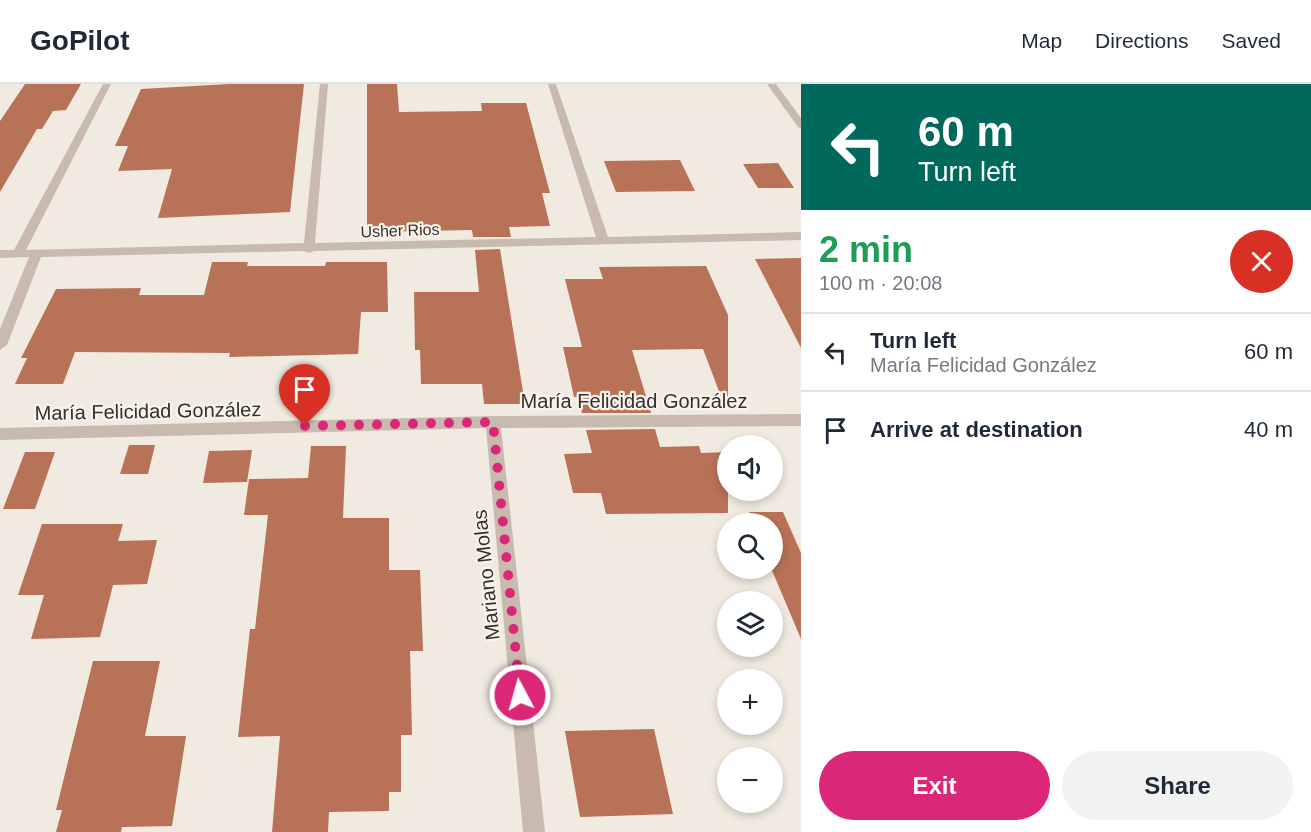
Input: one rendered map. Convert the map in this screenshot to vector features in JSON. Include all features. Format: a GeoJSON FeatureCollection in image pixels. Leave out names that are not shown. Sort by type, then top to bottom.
{"type":"FeatureCollection","features":[{"type":"Feature","properties":{"kind":"street"},"geometry":{"type":"LineString","coordinates":[[18,254],[107,84]]}},
{"type":"Feature","properties":{"kind":"street"},"geometry":{"type":"LineString","coordinates":[[309,249],[324,84]]}},
{"type":"Feature","properties":{"kind":"street"},"geometry":{"type":"LineString","coordinates":[[552,84],[603,240]]}},
{"type":"Feature","properties":{"kind":"street"},"geometry":{"type":"LineString","coordinates":[[771,84],[801,125]]}},
{"type":"Feature","properties":{"kind":"street","name":"Usher Rios"},"geometry":{"type":"LineString","coordinates":[[0,254],[309,249],[801,236]]}},
{"type":"Feature","properties":{"kind":"street"},"geometry":{"type":"LineString","coordinates":[[0,345],[36,254]]}},
{"type":"Feature","properties":{"kind":"street","name":"María Felicidad González"},"geometry":{"type":"LineString","coordinates":[[0,434],[493,422],[801,420]]}},
{"type":"Feature","properties":{"kind":"street","name":"Mariano Molas"},"geometry":{"type":"LineString","coordinates":[[493,422],[534,832]]}},
{"type":"Feature","properties":{"kind":"building"},"geometry":{"type":"Polygon","coordinates":[[[25,84],[81,84],[66,110],[53,111],[42,129],[37,129],[0,192],[0,121],[25,84]]]}},
{"type":"Feature","properties":{"kind":"building"},"geometry":{"type":"Polygon","coordinates":[[[229,84],[304,84],[290,212],[158,218],[172,169],[118,171],[128,146],[115,146],[141,89],[229,84]]]}},
{"type":"Feature","properties":{"kind":"building"},"geometry":{"type":"Polygon","coordinates":[[[367,84],[397,84],[399,112],[482,111],[481,103],[526,103],[550,193],[542,193],[550,226],[509,227],[511,237],[473,237],[472,230],[367,232],[367,84]]]}},
{"type":"Feature","properties":{"kind":"building"},"geometry":{"type":"Polygon","coordinates":[[[680,160],[695,191],[616,192],[604,161],[680,160]]]}},
{"type":"Feature","properties":{"kind":"building"},"geometry":{"type":"Polygon","coordinates":[[[778,163],[794,188],[758,188],[743,164],[778,163]]]}},
{"type":"Feature","properties":{"kind":"building"},"geometry":{"type":"Polygon","coordinates":[[[500,249],[525,404],[484,404],[482,384],[421,384],[420,350],[415,350],[414,292],[479,292],[475,250],[500,249]]]}},
{"type":"Feature","properties":{"kind":"building"},"geometry":{"type":"Polygon","coordinates":[[[801,258],[801,348],[755,259],[801,258]]]}},
{"type":"Feature","properties":{"kind":"building"},"geometry":{"type":"Polygon","coordinates":[[[212,262],[248,262],[247,266],[325,266],[326,262],[387,262],[388,312],[361,312],[358,354],[229,357],[230,353],[75,352],[63,384],[15,384],[27,358],[21,358],[56,289],[141,288],[139,295],[204,295],[212,262]]]}},
{"type":"Feature","properties":{"kind":"building"},"geometry":{"type":"Polygon","coordinates":[[[706,266],[728,315],[728,407],[725,407],[703,349],[632,350],[651,413],[582,413],[578,397],[574,397],[563,347],[582,347],[565,279],[603,279],[599,267],[706,266]]]}},
{"type":"Feature","properties":{"kind":"building"},"geometry":{"type":"Polygon","coordinates":[[[655,429],[660,447],[699,446],[701,453],[717,452],[717,501],[728,501],[728,513],[606,514],[601,493],[573,493],[564,454],[592,453],[586,430],[655,429]]]}},
{"type":"Feature","properties":{"kind":"building"},"geometry":{"type":"Polygon","coordinates":[[[129,445],[155,445],[148,474],[120,474],[129,445]]]}},
{"type":"Feature","properties":{"kind":"building"},"geometry":{"type":"Polygon","coordinates":[[[311,446],[346,446],[343,518],[389,518],[389,570],[420,570],[423,651],[410,651],[412,735],[401,735],[401,792],[389,792],[389,811],[329,812],[328,832],[272,832],[280,736],[238,737],[250,629],[255,629],[268,515],[244,515],[249,479],[308,478],[311,446]]]}},
{"type":"Feature","properties":{"kind":"building"},"geometry":{"type":"Polygon","coordinates":[[[252,450],[247,482],[203,483],[209,451],[252,450]]]}},
{"type":"Feature","properties":{"kind":"building"},"geometry":{"type":"Polygon","coordinates":[[[25,452],[55,452],[35,509],[3,509],[25,452]]]}},
{"type":"Feature","properties":{"kind":"building"},"geometry":{"type":"Polygon","coordinates":[[[783,512],[801,553],[801,639],[783,596],[783,591],[781,591],[776,579],[783,579],[783,513],[749,513],[783,512]]]}},
{"type":"Feature","properties":{"kind":"building"},"geometry":{"type":"Polygon","coordinates":[[[42,524],[123,524],[118,541],[157,540],[147,584],[113,585],[100,637],[31,639],[44,595],[18,595],[42,524]]]}},
{"type":"Feature","properties":{"kind":"building"},"geometry":{"type":"Polygon","coordinates":[[[93,661],[160,661],[145,736],[186,736],[172,826],[122,827],[121,832],[56,832],[62,810],[56,810],[93,661]]]}},
{"type":"Feature","properties":{"kind":"building"},"geometry":{"type":"Polygon","coordinates":[[[654,729],[673,814],[580,817],[565,731],[654,729]]]}},
{"type":"Feature","properties":{"kind":"route"},"geometry":{"type":"LineString","coordinates":[[305,426],[493,422],[520,695]]}}]}
